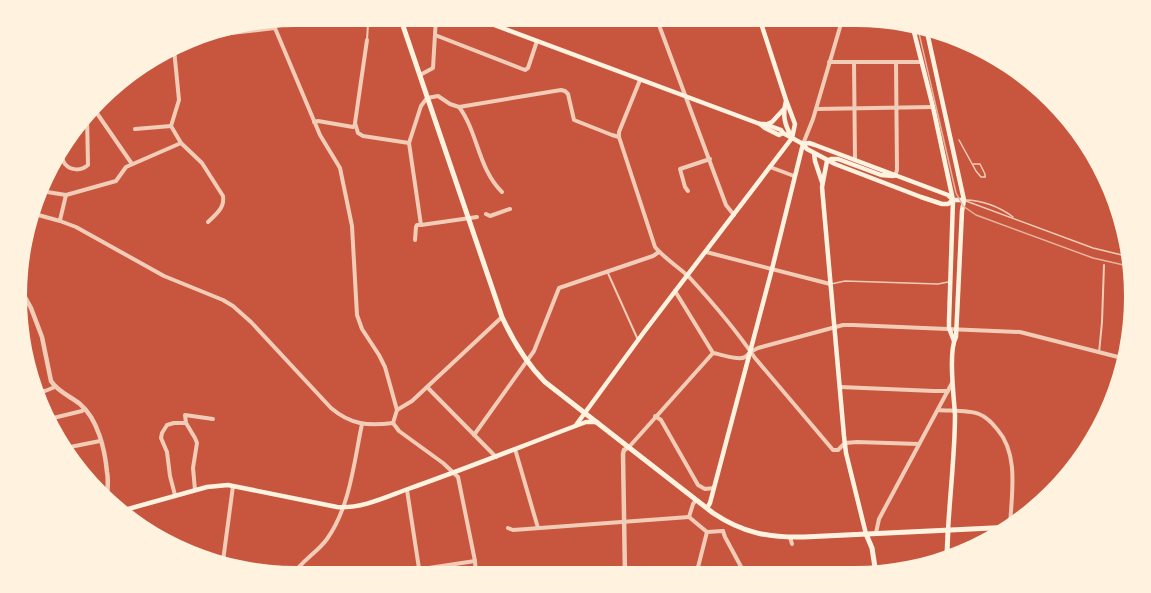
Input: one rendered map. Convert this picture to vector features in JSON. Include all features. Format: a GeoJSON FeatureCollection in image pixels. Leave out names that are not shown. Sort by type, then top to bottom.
{"type":"FeatureCollection","features":[{"type":"Feature","properties":{"kind":"main road"},"geometry":{"type":"LineString","coordinates":[[403,27],[502,317],[527,362],[545,382],[707,508],[729,523],[757,534],[790,537],[991,529]]}},
{"type":"Feature","properties":{"kind":"main road"},"geometry":{"type":"LineString","coordinates":[[500,27],[686,98],[763,124],[772,122],[783,110]]}},
{"type":"Feature","properties":{"kind":"main road"},"geometry":{"type":"LineString","coordinates":[[574,427],[792,138],[795,124],[762,27]]}},
{"type":"Feature","properties":{"kind":"main road"},"geometry":{"type":"LineString","coordinates":[[914,34],[962,211],[952,382],[955,412],[947,549]]}},
{"type":"Feature","properties":{"kind":"main road"},"geometry":{"type":"LineString","coordinates":[[928,37],[958,200],[950,281],[950,328],[954,341]]}},
{"type":"Feature","properties":{"kind":"main road"},"geometry":{"type":"LineString","coordinates":[[786,100],[783,110],[785,125],[792,138]]}},
{"type":"Feature","properties":{"kind":"main road"},"geometry":{"type":"LineString","coordinates":[[763,124],[765,128],[779,135],[783,133],[803,144],[827,161],[942,204],[958,200]]}},
{"type":"Feature","properties":{"kind":"main road"},"geometry":{"type":"LineString","coordinates":[[803,144],[812,144],[958,200]]}},
{"type":"Feature","properties":{"kind":"main road"},"geometry":{"type":"LineString","coordinates":[[707,508],[772,269],[803,144]]}},
{"type":"Feature","properties":{"kind":"main road"},"geometry":{"type":"LineString","coordinates":[[814,153],[823,183]]}},
{"type":"Feature","properties":{"kind":"main road"},"geometry":{"type":"LineString","coordinates":[[827,161],[838,159],[881,175],[895,176]]}},
{"type":"Feature","properties":{"kind":"main road"},"geometry":{"type":"LineString","coordinates":[[827,161],[823,183],[846,453],[875,565]]}},
{"type":"Feature","properties":{"kind":"main road"},"geometry":{"type":"LineString","coordinates":[[130,508],[215,485],[233,486],[344,507],[364,505],[586,422],[597,422]]}},
{"type":"Feature","properties":{"kind":"main road"},"geometry":{"type":"LineString","coordinates":[[872,548],[876,534]]}},
{"type":"Feature","properties":{"kind":"street"},"geometry":{"type":"LineString","coordinates":[[368,27],[355,125],[358,133],[363,136],[409,143]]}},
{"type":"Feature","properties":{"kind":"street"},"geometry":{"type":"LineString","coordinates":[[420,75],[434,68],[435,27]]}},
{"type":"Feature","properties":{"kind":"street"},"geometry":{"type":"LineString","coordinates":[[660,27],[726,205],[734,215]]}},
{"type":"Feature","properties":{"kind":"street"},"geometry":{"type":"LineString","coordinates":[[803,144],[816,109],[840,27]]}},
{"type":"Feature","properties":{"kind":"street"},"geometry":{"type":"LineString","coordinates":[[252,31],[271,28]]}},
{"type":"Feature","properties":{"kind":"street"},"geometry":{"type":"LineString","coordinates":[[275,28],[320,135],[340,168],[352,226],[357,315],[362,329],[383,361],[397,410],[393,423]]}},
{"type":"Feature","properties":{"kind":"street"},"geometry":{"type":"LineString","coordinates":[[435,35],[525,70],[528,68],[537,41]]}},
{"type":"Feature","properties":{"kind":"street"},"geometry":{"type":"LineString","coordinates":[[175,56],[180,100],[171,126],[181,143],[202,164],[223,196],[223,206],[208,222]]}},
{"type":"Feature","properties":{"kind":"street"},"geometry":{"type":"LineString","coordinates":[[830,62],[921,62]]}},
{"type":"Feature","properties":{"kind":"street"},"geometry":{"type":"LineString","coordinates":[[854,62],[855,160]]}},
{"type":"Feature","properties":{"kind":"street"},"geometry":{"type":"LineString","coordinates":[[895,176],[897,170],[896,62]]}},
{"type":"Feature","properties":{"kind":"street"},"geometry":{"type":"LineString","coordinates":[[640,80],[619,136],[655,247],[688,276],[829,446],[833,450],[846,453]]}},
{"type":"Feature","properties":{"kind":"street"},"geometry":{"type":"LineString","coordinates":[[421,225],[409,143],[427,98],[438,96],[459,107],[561,90],[568,94],[574,120],[619,136]]}},
{"type":"Feature","properties":{"kind":"street"},"geometry":{"type":"LineString","coordinates":[[459,107],[466,116],[486,170],[496,187],[502,192]]}},
{"type":"Feature","properties":{"kind":"street"},"geometry":{"type":"LineString","coordinates":[[816,109],[933,107]]}},
{"type":"Feature","properties":{"kind":"street"},"geometry":{"type":"LineString","coordinates":[[98,115],[132,164]]}},
{"type":"Feature","properties":{"kind":"street"},"geometry":{"type":"LineString","coordinates":[[314,122],[353,127],[355,125]]}},
{"type":"Feature","properties":{"kind":"street"},"geometry":{"type":"LineString","coordinates":[[135,129],[171,126]]}},
{"type":"Feature","properties":{"kind":"street"},"geometry":{"type":"LineString","coordinates":[[63,162],[69,168],[77,170],[84,169],[88,165],[87,127]]}},
{"type":"Feature","properties":{"kind":"street"},"geometry":{"type":"LineString","coordinates":[[49,192],[66,195],[116,181],[126,167],[181,143]]}},
{"type":"Feature","properties":{"kind":"street"},"geometry":{"type":"LineString","coordinates":[[688,191],[680,169],[710,159]]}},
{"type":"Feature","properties":{"kind":"street"},"geometry":{"type":"LineString","coordinates":[[770,167],[794,176]]}},
{"type":"Feature","properties":{"kind":"street"},"geometry":{"type":"LineString","coordinates":[[60,221],[66,195]]}},
{"type":"Feature","properties":{"kind":"street"},"geometry":{"type":"LineString","coordinates":[[486,214],[490,216],[510,209]]}},
{"type":"Feature","properties":{"kind":"street"},"geometry":{"type":"LineString","coordinates":[[39,215],[76,226],[164,276],[233,306],[340,416],[362,424],[393,423]]}},
{"type":"Feature","properties":{"kind":"street"},"geometry":{"type":"LineString","coordinates":[[415,240],[417,225],[477,217]]}},
{"type":"Feature","properties":{"kind":"street"},"geometry":{"type":"LineString","coordinates":[[474,435],[534,351],[559,288],[659,252]]}},
{"type":"Feature","properties":{"kind":"street"},"geometry":{"type":"LineString","coordinates":[[705,252],[830,284]]}},
{"type":"Feature","properties":{"kind":"street"},"geometry":{"type":"LineString","coordinates":[[1099,353],[1104,265]]}},
{"type":"Feature","properties":{"kind":"street"},"geometry":{"type":"LineString","coordinates":[[607,271],[638,340]]}},
{"type":"Feature","properties":{"kind":"street"},"geometry":{"type":"LineString","coordinates":[[675,291],[713,353],[740,358],[745,357],[750,351],[843,325],[1020,332],[1117,357]]}},
{"type":"Feature","properties":{"kind":"street"},"geometry":{"type":"LineString","coordinates":[[27,301],[42,337],[49,376],[55,387],[84,409],[94,421],[108,473],[107,488]]}},
{"type":"Feature","properties":{"kind":"street"},"geometry":{"type":"LineString","coordinates":[[397,410],[409,403],[502,317]]}},
{"type":"Feature","properties":{"kind":"street"},"geometry":{"type":"LineString","coordinates":[[625,566],[624,450],[713,353]]}},
{"type":"Feature","properties":{"kind":"street"},"geometry":{"type":"LineString","coordinates":[[876,534],[879,519],[952,382]]}},
{"type":"Feature","properties":{"kind":"street"},"geometry":{"type":"LineString","coordinates":[[44,391],[55,387]]}},
{"type":"Feature","properties":{"kind":"street"},"geometry":{"type":"LineString","coordinates":[[427,387],[496,457]]}},
{"type":"Feature","properties":{"kind":"street"},"geometry":{"type":"LineString","coordinates":[[840,387],[948,391]]}},
{"type":"Feature","properties":{"kind":"street"},"geometry":{"type":"LineString","coordinates":[[934,391],[943,401]]}},
{"type":"Feature","properties":{"kind":"street"},"geometry":{"type":"LineString","coordinates":[[56,417],[84,409]]}},
{"type":"Feature","properties":{"kind":"street"},"geometry":{"type":"LineString","coordinates":[[938,410],[979,414],[1000,432],[1008,445],[1012,459],[1011,516]]}},
{"type":"Feature","properties":{"kind":"street"},"geometry":{"type":"LineString","coordinates":[[195,490],[193,468],[197,443],[186,423],[185,415],[213,419]]}},
{"type":"Feature","properties":{"kind":"street"},"geometry":{"type":"LineString","coordinates":[[655,416],[661,420],[698,485],[705,489],[714,488]]}},
{"type":"Feature","properties":{"kind":"street"},"geometry":{"type":"LineString","coordinates":[[175,495],[161,438],[167,425],[186,423]]}},
{"type":"Feature","properties":{"kind":"street"},"geometry":{"type":"LineString","coordinates":[[393,423],[399,431],[443,462],[458,477],[475,566]]}},
{"type":"Feature","properties":{"kind":"street"},"geometry":{"type":"LineString","coordinates":[[299,566],[328,538],[344,507],[362,424]]}},
{"type":"Feature","properties":{"kind":"street"},"geometry":{"type":"LineString","coordinates":[[73,447],[100,441]]}},
{"type":"Feature","properties":{"kind":"street"},"geometry":{"type":"LineString","coordinates":[[838,450],[846,443],[857,442],[919,444]]}},
{"type":"Feature","properties":{"kind":"street"},"geometry":{"type":"LineString","coordinates":[[515,449],[537,528]]}},
{"type":"Feature","properties":{"kind":"street"},"geometry":{"type":"LineString","coordinates":[[224,556],[233,486]]}},
{"type":"Feature","properties":{"kind":"street"},"geometry":{"type":"LineString","coordinates":[[407,490],[419,566]]}},
{"type":"Feature","properties":{"kind":"street"},"geometry":{"type":"LineString","coordinates":[[689,517],[696,500]]}},
{"type":"Feature","properties":{"kind":"street"},"geometry":{"type":"LineString","coordinates":[[508,528],[513,530],[689,517],[707,532],[723,531],[727,529],[729,523]]}},
{"type":"Feature","properties":{"kind":"street"},"geometry":{"type":"LineString","coordinates":[[723,531],[741,566]]}},
{"type":"Feature","properties":{"kind":"street"},"geometry":{"type":"LineString","coordinates":[[698,566],[707,532]]}},
{"type":"Feature","properties":{"kind":"street"},"geometry":{"type":"LineString","coordinates":[[790,537],[792,544]]}},
{"type":"Feature","properties":{"kind":"street"},"geometry":{"type":"LineString","coordinates":[[440,566],[475,561]]}},
{"type":"Feature","properties":{"kind":"lane"},"geometry":{"type":"LineString","coordinates":[[960,140],[972,164],[981,177],[985,177],[980,164],[972,164]]}},
{"type":"Feature","properties":{"kind":"lane"},"geometry":{"type":"LineString","coordinates":[[958,200],[1014,218],[1093,248],[1121,255]]}},
{"type":"Feature","properties":{"kind":"lane"},"geometry":{"type":"LineString","coordinates":[[958,200],[980,202],[1005,211],[1014,218]]}},
{"type":"Feature","properties":{"kind":"lane"},"geometry":{"type":"LineString","coordinates":[[830,284],[845,281],[938,284],[958,281]]}},
{"type":"Feature","properties":{"kind":"tram line"},"geometry":{"type":"LineString","coordinates":[[919,35],[956,193],[963,206],[976,215],[1093,258],[1122,265]]}}]}
